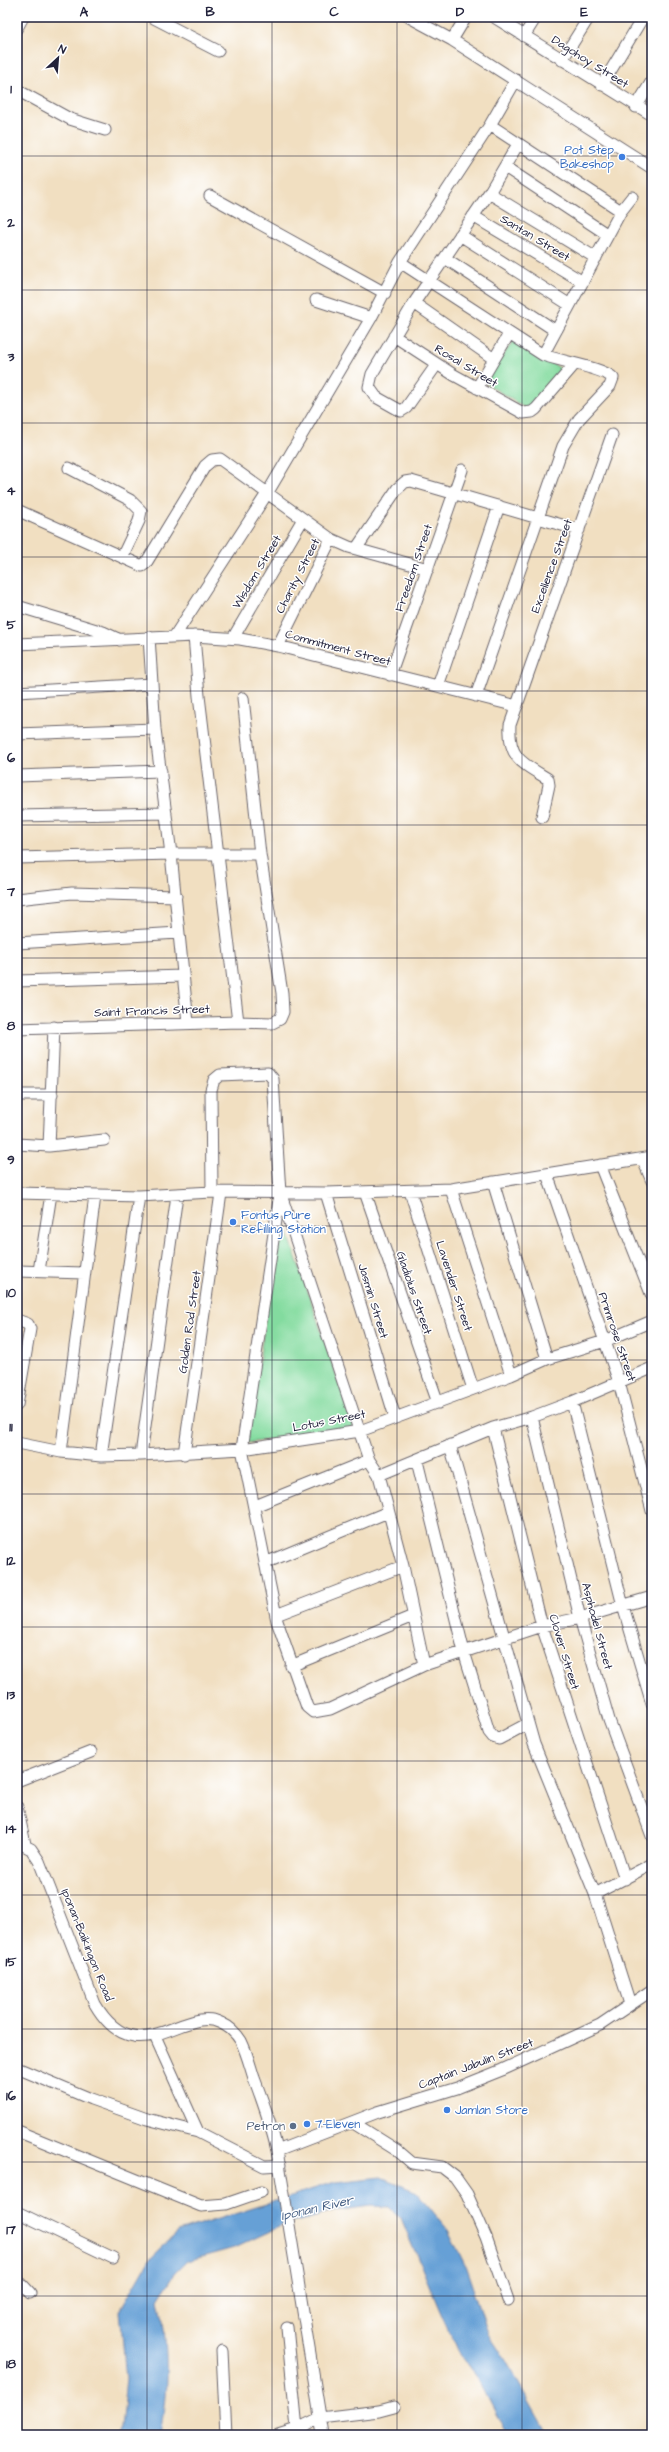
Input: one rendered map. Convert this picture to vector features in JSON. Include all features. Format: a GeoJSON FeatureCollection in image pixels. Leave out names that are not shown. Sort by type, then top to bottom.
{"type":"FeatureCollection","features":[{"type":"Feature","properties":{"kind":"street"},"geometry":{"type":"LineString","coordinates":[[17,28],[23,17]]}},
{"type":"Feature","properties":{"kind":"street"},"geometry":{"type":"LineString","coordinates":[[152,17],[218,51]]}},
{"type":"Feature","properties":{"kind":"street"},"geometry":{"type":"LineString","coordinates":[[410,17],[452,40],[652,168]]}},
{"type":"Feature","properties":{"kind":"street"},"geometry":{"type":"LineString","coordinates":[[452,40],[466,17]]}},
{"type":"Feature","properties":{"kind":"street","name":"Dagohoy Street"},"geometry":{"type":"LineString","coordinates":[[494,17],[636,107],[652,115]]}},
{"type":"Feature","properties":{"kind":"street"},"geometry":{"type":"LineString","coordinates":[[524,36],[536,17]]}},
{"type":"Feature","properties":{"kind":"street"},"geometry":{"type":"LineString","coordinates":[[562,60],[589,17]]}},
{"type":"Feature","properties":{"kind":"street"},"geometry":{"type":"LineString","coordinates":[[602,85],[643,17]]}},
{"type":"Feature","properties":{"kind":"street"},"geometry":{"type":"LineString","coordinates":[[174,636],[268,492],[371,318],[400,262],[490,125],[516,80]]}},
{"type":"Feature","properties":{"kind":"street"},"geometry":{"type":"LineString","coordinates":[[636,107],[652,81]]}},
{"type":"Feature","properties":{"kind":"street"},"geometry":{"type":"LineString","coordinates":[[17,90],[70,119],[105,130]]}},
{"type":"Feature","properties":{"kind":"street"},"geometry":{"type":"LineString","coordinates":[[490,125],[621,211]]}},
{"type":"Feature","properties":{"kind":"street"},"geometry":{"type":"LineString","coordinates":[[437,364],[406,408],[401,411],[394,409],[376,397],[369,387],[372,374],[394,336],[489,193],[518,144]]}},
{"type":"Feature","properties":{"kind":"street"},"geometry":{"type":"LineString","coordinates":[[505,167],[608,236]]}},
{"type":"Feature","properties":{"kind":"street"},"geometry":{"type":"LineString","coordinates":[[489,193],[596,258]]}},
{"type":"Feature","properties":{"kind":"street"},"geometry":{"type":"LineString","coordinates":[[210,196],[385,293]]}},
{"type":"Feature","properties":{"kind":"street"},"geometry":{"type":"LineString","coordinates":[[543,355],[621,211],[632,197]]}},
{"type":"Feature","properties":{"kind":"street","name":"Santan Street"},"geometry":{"type":"LineString","coordinates":[[473,216],[583,282]]}},
{"type":"Feature","properties":{"kind":"street"},"geometry":{"type":"LineString","coordinates":[[460,235],[570,305]]}},
{"type":"Feature","properties":{"kind":"street"},"geometry":{"type":"LineString","coordinates":[[445,258],[556,331]]}},
{"type":"Feature","properties":{"kind":"street"},"geometry":{"type":"LineString","coordinates":[[400,262],[543,355],[574,365],[606,372],[613,378],[613,382],[578,419],[568,435],[476,696]]}},
{"type":"Feature","properties":{"kind":"street"},"geometry":{"type":"LineString","coordinates":[[316,300],[371,318]]}},
{"type":"Feature","properties":{"kind":"street"},"geometry":{"type":"LineString","coordinates":[[414,304],[494,359]]}},
{"type":"Feature","properties":{"kind":"street"},"geometry":{"type":"LineString","coordinates":[[477,388],[509,334]]}},
{"type":"Feature","properties":{"kind":"street","name":"Rosal Street"},"geometry":{"type":"LineString","coordinates":[[394,336],[477,388],[518,411],[528,413],[536,409],[574,365]]}},
{"type":"Feature","properties":{"kind":"street","name":"Excellence Street"},"geometry":{"type":"LineString","coordinates":[[542,817],[550,785],[548,779],[526,767],[515,754],[509,742],[510,725],[612,435]]}},
{"type":"Feature","properties":{"kind":"street"},"geometry":{"type":"LineString","coordinates":[[17,510],[86,543],[122,557],[138,566],[142,566],[146,563],[205,466],[212,460],[220,459],[226,461],[331,539],[356,549],[428,569]]}},
{"type":"Feature","properties":{"kind":"street"},"geometry":{"type":"LineString","coordinates":[[69,468],[130,500],[141,511],[139,521],[122,557]]}},
{"type":"Feature","properties":{"kind":"street","name":"Freedom Street"},"geometry":{"type":"LineString","coordinates":[[390,675],[462,470]]}},
{"type":"Feature","properties":{"kind":"street"},"geometry":{"type":"LineString","coordinates":[[356,549],[397,489],[405,482],[418,482],[579,530]]}},
{"type":"Feature","properties":{"kind":"street"},"geometry":{"type":"LineString","coordinates":[[438,686],[499,506]]}},
{"type":"Feature","properties":{"kind":"street","name":"Wisdom Street"},"geometry":{"type":"LineString","coordinates":[[233,638],[304,519]]}},
{"type":"Feature","properties":{"kind":"street","name":"Charity Street"},"geometry":{"type":"LineString","coordinates":[[278,646],[331,539]]}},
{"type":"Feature","properties":{"kind":"street"},"geometry":{"type":"LineString","coordinates":[[17,606],[103,632],[122,641]]}},
{"type":"Feature","properties":{"kind":"street","name":"Commitment Street"},"geometry":{"type":"LineString","coordinates":[[17,644],[122,641],[149,637],[174,636],[233,638],[278,646],[517,706]]}},
{"type":"Feature","properties":{"kind":"street"},"geometry":{"type":"LineString","coordinates":[[194,636],[238,1022]]}},
{"type":"Feature","properties":{"kind":"street"},"geometry":{"type":"LineString","coordinates":[[149,637],[155,729],[176,896],[178,933],[188,1023]]}},
{"type":"Feature","properties":{"kind":"street"},"geometry":{"type":"LineString","coordinates":[[17,692],[151,684]]}},
{"type":"Feature","properties":{"kind":"street"},"geometry":{"type":"LineString","coordinates":[[17,858],[171,854],[260,854],[243,698]]}},
{"type":"Feature","properties":{"kind":"street"},"geometry":{"type":"LineString","coordinates":[[17,734],[155,729]]}},
{"type":"Feature","properties":{"kind":"street"},"geometry":{"type":"LineString","coordinates":[[17,776],[161,771]]}},
{"type":"Feature","properties":{"kind":"street"},"geometry":{"type":"LineString","coordinates":[[17,816],[166,812]]}},
{"type":"Feature","properties":{"kind":"street","name":"Saint Francis Street"},"geometry":{"type":"LineString","coordinates":[[17,1029],[188,1023],[272,1023],[280,1020],[283,1012],[282,993],[260,854]]}},
{"type":"Feature","properties":{"kind":"street"},"geometry":{"type":"LineString","coordinates":[[17,899],[72,893],[176,896]]}},
{"type":"Feature","properties":{"kind":"street"},"geometry":{"type":"LineString","coordinates":[[17,943],[178,933]]}},
{"type":"Feature","properties":{"kind":"street"},"geometry":{"type":"LineString","coordinates":[[17,981],[183,976]]}},
{"type":"Feature","properties":{"kind":"street"},"geometry":{"type":"LineString","coordinates":[[50,1146],[54,1028]]}},
{"type":"Feature","properties":{"kind":"street","name":"Golden Rod Street"},"geometry":{"type":"LineString","coordinates":[[184,1454],[217,1193],[211,1090],[214,1080],[220,1075],[265,1072],[268,1073],[273,1079],[280,1193]]}},
{"type":"Feature","properties":{"kind":"street"},"geometry":{"type":"LineString","coordinates":[[17,1095],[52,1095]]}},
{"type":"Feature","properties":{"kind":"street"},"geometry":{"type":"LineString","coordinates":[[17,1144],[50,1146],[80,1144],[104,1140]]}},
{"type":"Feature","properties":{"kind":"street"},"geometry":{"type":"LineString","coordinates":[[17,1192],[95,1196],[139,1196],[217,1193],[326,1193],[451,1189],[648,1158],[652,1181]]}},
{"type":"Feature","properties":{"kind":"street"},"geometry":{"type":"LineString","coordinates":[[600,1165],[652,1296]]}},
{"type":"Feature","properties":{"kind":"street","name":"Primrose Street"},"geometry":{"type":"LineString","coordinates":[[547,1174],[619,1382],[652,1511]]}},
{"type":"Feature","properties":{"kind":"street"},"geometry":{"type":"LineString","coordinates":[[493,1182],[547,1359]]}},
{"type":"Feature","properties":{"kind":"street"},"geometry":{"type":"LineString","coordinates":[[451,1189],[511,1376]]}},
{"type":"Feature","properties":{"kind":"street","name":"Lavender Street"},"geometry":{"type":"LineString","coordinates":[[410,1191],[473,1389]]}},
{"type":"Feature","properties":{"kind":"street","name":"Gladiolus Street"},"geometry":{"type":"LineString","coordinates":[[365,1192],[438,1403]]}},
{"type":"Feature","properties":{"kind":"street"},"geometry":{"type":"LineString","coordinates":[[280,1193],[360,1430],[368,1460],[379,1475],[403,1566],[424,1665]]}},
{"type":"Feature","properties":{"kind":"street"},"geometry":{"type":"LineString","coordinates":[[280,1193],[242,1449],[255,1506],[276,1615],[291,1666],[307,1708],[313,1712],[321,1712],[424,1665],[542,1626],[580,1618],[652,1597]]}},
{"type":"Feature","properties":{"kind":"street","name":"Jasmin Street"},"geometry":{"type":"LineString","coordinates":[[326,1193],[395,1418]]}},
{"type":"Feature","properties":{"kind":"street"},"geometry":{"type":"LineString","coordinates":[[39,1271],[51,1194]]}},
{"type":"Feature","properties":{"kind":"street"},"geometry":{"type":"LineString","coordinates":[[141,1456],[177,1195]]}},
{"type":"Feature","properties":{"kind":"street"},"geometry":{"type":"LineString","coordinates":[[61,1452],[95,1196]]}},
{"type":"Feature","properties":{"kind":"street"},"geometry":{"type":"LineString","coordinates":[[101,1456],[139,1196]]}},
{"type":"Feature","properties":{"kind":"street"},"geometry":{"type":"LineString","coordinates":[[17,1271],[84,1273]]}},
{"type":"Feature","properties":{"kind":"street"},"geometry":{"type":"LineString","coordinates":[[17,1320],[28,1324],[30,1329],[21,1359],[17,1404]]}},
{"type":"Feature","properties":{"kind":"street","name":"Lotus Street"},"geometry":{"type":"LineString","coordinates":[[17,1443],[61,1452],[101,1456],[141,1456],[242,1449],[360,1430],[511,1376],[547,1359],[605,1341],[652,1321]]}},
{"type":"Feature","properties":{"kind":"street"},"geometry":{"type":"LineString","coordinates":[[379,1475],[417,1461],[450,1445],[493,1428],[532,1417],[572,1402],[652,1368]]}},
{"type":"Feature","properties":{"kind":"street"},"geometry":{"type":"LineString","coordinates":[[572,1402],[623,1606],[652,1704]]}},
{"type":"Feature","properties":{"kind":"street","name":"Asphodel Street"},"geometry":{"type":"LineString","coordinates":[[532,1417],[580,1618],[610,1720],[652,1836]]}},
{"type":"Feature","properties":{"kind":"street","name":"Clover Street"},"geometry":{"type":"LineString","coordinates":[[493,1428],[542,1626],[625,1879]]}},
{"type":"Feature","properties":{"kind":"street"},"geometry":{"type":"LineString","coordinates":[[450,1445],[502,1638],[527,1724],[595,1894],[630,2004]]}},
{"type":"Feature","properties":{"kind":"street"},"geometry":{"type":"LineString","coordinates":[[255,1506],[368,1460]]}},
{"type":"Feature","properties":{"kind":"street"},"geometry":{"type":"LineString","coordinates":[[417,1461],[464,1652],[489,1732],[493,1737],[499,1738],[527,1724]]}},
{"type":"Feature","properties":{"kind":"street"},"geometry":{"type":"LineString","coordinates":[[265,1563],[388,1512]]}},
{"type":"Feature","properties":{"kind":"street"},"geometry":{"type":"LineString","coordinates":[[276,1615],[403,1566]]}},
{"type":"Feature","properties":{"kind":"street"},"geometry":{"type":"LineString","coordinates":[[291,1666],[413,1616]]}},
{"type":"Feature","properties":{"kind":"street"},"geometry":{"type":"LineString","coordinates":[[17,1781],[91,1752]]}},
{"type":"Feature","properties":{"kind":"street"},"geometry":{"type":"LineString","coordinates":[[17,1807],[21,1843]]}},
{"type":"Feature","properties":{"kind":"street","name":"Iponan-Baikingon Road"},"geometry":{"type":"LineString","coordinates":[[21,1843],[39,1862],[95,2004],[103,2017],[122,2031],[141,2037],[155,2036],[202,2020],[220,2022],[228,2027],[244,2047],[272,2128],[280,2165],[323,2435]]}},
{"type":"Feature","properties":{"kind":"street"},"geometry":{"type":"LineString","coordinates":[[595,1894],[652,1864]]}},
{"type":"Feature","properties":{"kind":"street","name":"Captain Jabulin Street"},"geometry":{"type":"LineString","coordinates":[[277,2151],[352,2122],[457,2088],[502,2070],[600,2025],[652,1990]]}},
{"type":"Feature","properties":{"kind":"street"},"geometry":{"type":"LineString","coordinates":[[155,2036],[198,2132]]}},
{"type":"Feature","properties":{"kind":"street"},"geometry":{"type":"LineString","coordinates":[[17,2068],[91,2099],[147,2119],[198,2132],[264,2166],[280,2165]]}},
{"type":"Feature","properties":{"kind":"street"},"geometry":{"type":"LineString","coordinates":[[352,2122],[398,2151],[412,2163],[442,2167],[454,2177],[466,2194],[486,2237],[508,2300]]}},
{"type":"Feature","properties":{"kind":"street"},"geometry":{"type":"LineString","coordinates":[[17,2132],[201,2206],[226,2204],[261,2192]]}},
{"type":"Feature","properties":{"kind":"street"},"geometry":{"type":"LineString","coordinates":[[17,2212],[113,2258]]}},
{"type":"Feature","properties":{"kind":"street"},"geometry":{"type":"LineString","coordinates":[[17,2278],[30,2293]]}},
{"type":"Feature","properties":{"kind":"street"},"geometry":{"type":"LineString","coordinates":[[287,2327],[297,2429]]}},
{"type":"Feature","properties":{"kind":"street"},"geometry":{"type":"LineString","coordinates":[[222,2351],[226,2435]]}},
{"type":"Feature","properties":{"kind":"street"},"geometry":{"type":"LineString","coordinates":[[278,2435],[297,2429],[320,2418],[378,2411],[394,2407]]}},
{"type":"Feature","properties":{"kind":"green space"},"geometry":{"type":"Polygon","coordinates":[[[514,340],[563,370],[531,412],[484,382],[514,340]]]}},
{"type":"Feature","properties":{"kind":"green space"},"geometry":{"type":"Polygon","coordinates":[[[281,1213],[354,1428],[247,1443],[281,1213]]]}},
{"type":"Feature","properties":{"kind":"water","name":"Iponan River"},"geometry":{"type":"Polygon","coordinates":[[[381,2177],[417,2192],[448,2230],[465,2265],[489,2335],[505,2359],[548,2435],[507,2435],[477,2377],[460,2354],[442,2316],[401,2218],[389,2207],[370,2206],[336,2211],[281,2226],[234,2248],[187,2261],[175,2273],[159,2299],[166,2350],[165,2401],[160,2435],[117,2435],[121,2427],[126,2379],[120,2311],[150,2259],[178,2232],[335,2182],[381,2177]]]}},
{"type":"Feature","properties":{"kind":"place","name":"Pot Step Bakeshop"},"geometry":{"type":"Point","coordinates":[622,157]}},
{"type":"Feature","properties":{"kind":"place","name":"Fontus Pure Refilling Station"},"geometry":{"type":"Point","coordinates":[233,1222]}},
{"type":"Feature","properties":{"kind":"place","name":"Jamlan Store"},"geometry":{"type":"Point","coordinates":[447,2110]}},
{"type":"Feature","properties":{"kind":"place","name":"7-Eleven"},"geometry":{"type":"Point","coordinates":[307,2124]}},
{"type":"Feature","properties":{"kind":"place","name":"Petron"},"geometry":{"type":"Point","coordinates":[293,2126]}}]}
